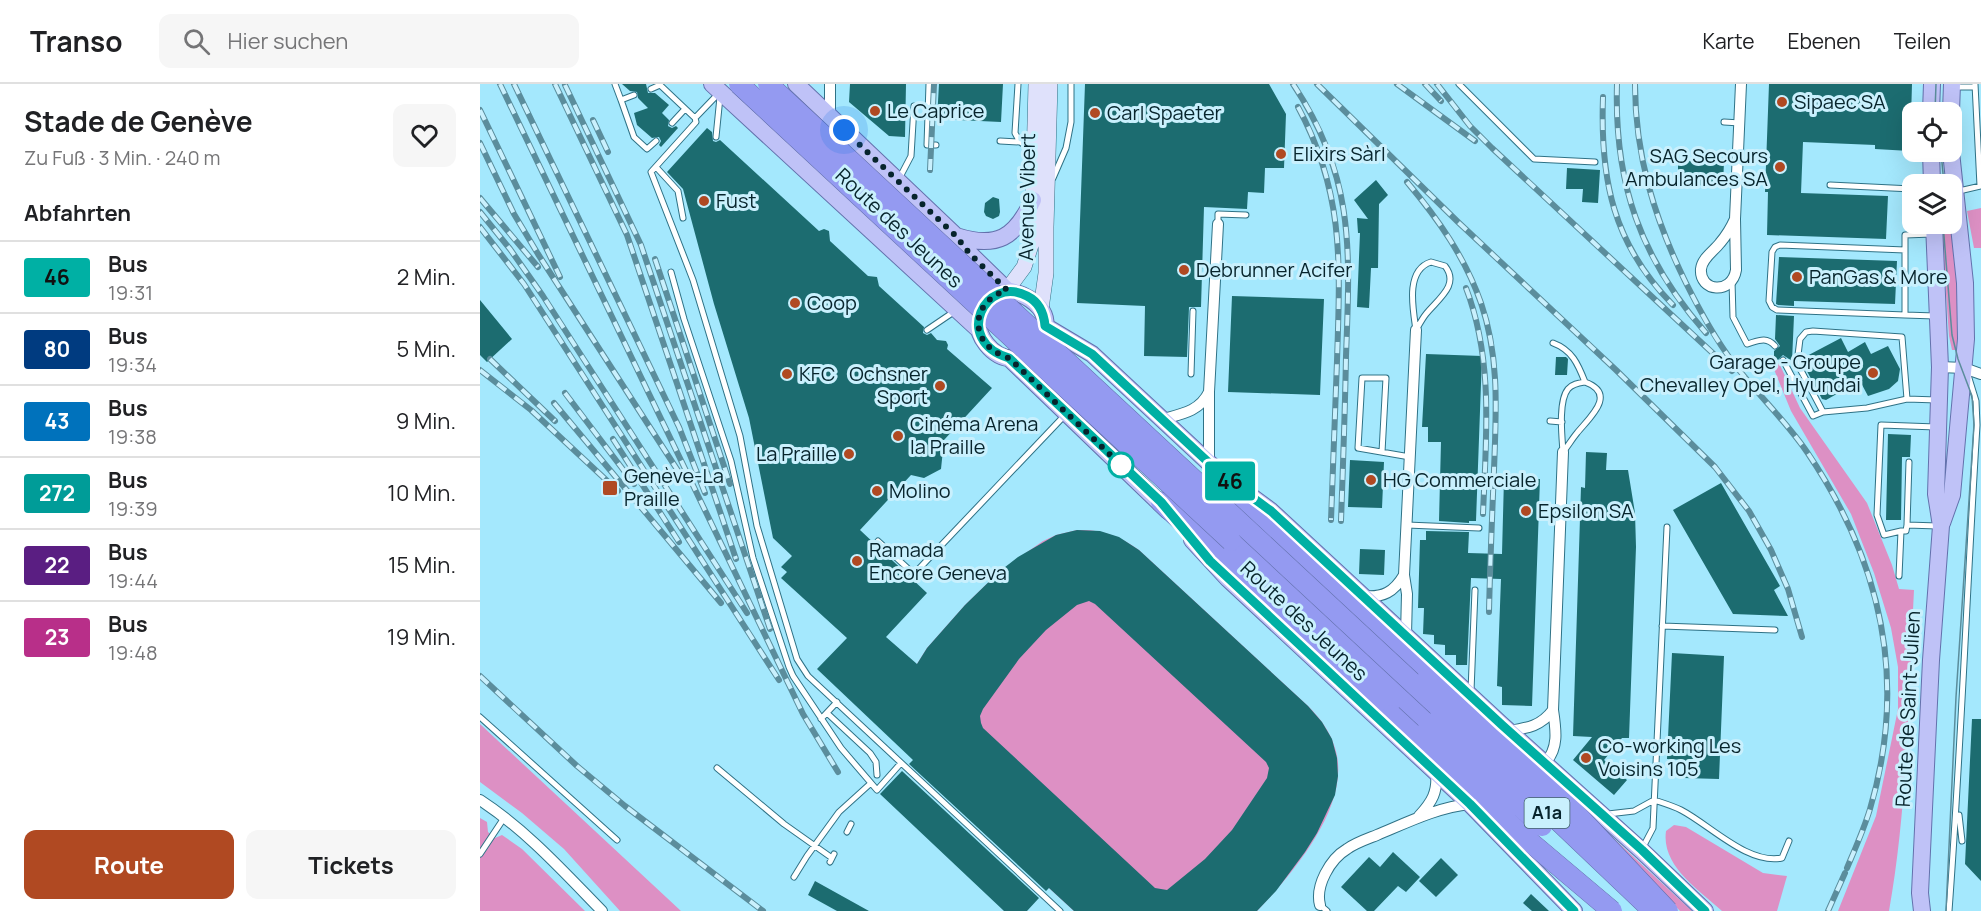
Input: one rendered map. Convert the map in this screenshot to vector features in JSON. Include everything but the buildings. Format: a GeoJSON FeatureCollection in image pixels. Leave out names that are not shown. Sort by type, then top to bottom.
{"type":"FeatureCollection","features":[{"type":"Feature","properties":{"kind":"highway","name":"A1a"},"geometry":{"type":"LineString","coordinates":[[739,84],[1410,708],[1633,911]]}},
{"type":"Feature","properties":{"kind":"highway","name":"A1a"},"geometry":{"type":"LineString","coordinates":[[768,84],[1444,712],[1653,911]]}},
{"type":"Feature","properties":{"kind":"highway"},"geometry":{"type":"LineString","coordinates":[[1216,468],[1263,521],[1566,802],[1668,911]]}},
{"type":"Feature","properties":{"kind":"highway"},"geometry":{"type":"LineString","coordinates":[[1161,502],[1523,836],[1612,911]]}},
{"type":"Feature","properties":{"kind":"main road","name":"Route des Jeunes"},"geometry":{"type":"LineString","coordinates":[[796,84],[956,236],[970,254],[1007,290]]}},
{"type":"Feature","properties":{"kind":"main road","name":"Avenue Vibert"},"geometry":{"type":"LineString","coordinates":[[1036,84],[1034,152],[1046,273],[1041,309]]}},
{"type":"Feature","properties":{"kind":"main road","name":"Avenue Vibert"},"geometry":{"type":"LineString","coordinates":[[1007,290],[1024,267],[1032,242],[1040,196],[1050,84]]}},
{"type":"Feature","properties":{"kind":"main road"},"geometry":{"type":"LineString","coordinates":[[1931,102],[1932,84]]}},
{"type":"Feature","properties":{"kind":"main road"},"geometry":{"type":"LineString","coordinates":[[1951,102],[1952,86]]}},
{"type":"Feature","properties":{"kind":"main road","name":"Route des Jeunes"},"geometry":{"type":"LineString","coordinates":[[718,87],[979,330]]}},
{"type":"Feature","properties":{"kind":"main road"},"geometry":{"type":"LineString","coordinates":[[956,236],[985,243],[994,242],[1007,235],[1024,218],[1040,196]]}},
{"type":"Feature","properties":{"kind":"main road","name":"Route de Saint-Julien"},"geometry":{"type":"LineString","coordinates":[[1922,911],[1920,894],[1931,660],[1941,526],[1936,494],[1940,367],[1934,234]]}},
{"type":"Feature","properties":{"kind":"main road","name":"Route de Saint-Julien"},"geometry":{"type":"LineString","coordinates":[[1941,526],[1952,495],[1966,339],[1966,301],[1959,234]]}},
{"type":"Feature","properties":{"kind":"main road"},"geometry":{"type":"LineString","coordinates":[[1007,290],[1029,297],[1041,309],[1045,326],[1039,343],[1026,355],[1009,358],[996,354],[982,340],[979,330],[981,311],[986,303],[1001,292],[1007,290]]}},
{"type":"Feature","properties":{"kind":"main road"},"geometry":{"type":"LineString","coordinates":[[1045,326],[1092,354],[1216,468],[1271,511],[1470,696],[1642,850],[1705,911]]}},
{"type":"Feature","properties":{"kind":"main road","name":"Route des Jeunes"},"geometry":{"type":"LineString","coordinates":[[1009,358],[1161,502],[1210,561],[1470,804],[1570,907]]}},
{"type":"Feature","properties":{"kind":"main road"},"geometry":{"type":"LineString","coordinates":[[1490,824],[1545,763]]}},
{"type":"Feature","properties":{"kind":"main road","name":"Route de Saint-Julien"},"geometry":{"type":"LineString","coordinates":[[1915,911],[1920,894]]}},
{"type":"Feature","properties":{"kind":"street"},"geometry":{"type":"LineString","coordinates":[[830,84],[830,116]]}},
{"type":"Feature","properties":{"kind":"street"},"geometry":{"type":"LineString","coordinates":[[1735,219],[1719,245],[1705,259],[1701,269],[1703,280],[1712,287],[1723,287],[1732,281],[1736,270],[1735,219],[1741,84]]}},
{"type":"Feature","properties":{"kind":"street"},"geometry":{"type":"LineString","coordinates":[[1216,468],[1209,392],[1218,224]]}},
{"type":"Feature","properties":{"kind":"street"},"geometry":{"type":"LineString","coordinates":[[1406,635],[1407,594],[1404,575],[1416,330]]}},
{"type":"Feature","properties":{"kind":"street"},"geometry":{"type":"LineString","coordinates":[[1940,367],[1964,368],[1981,374]]}},
{"type":"Feature","properties":{"kind":"street"},"geometry":{"type":"LineString","coordinates":[[1163,419],[1191,412],[1209,392]]}},
{"type":"Feature","properties":{"kind":"street"},"geometry":{"type":"LineString","coordinates":[[1545,763],[1553,755],[1556,744],[1553,710],[1563,452]]}},
{"type":"Feature","properties":{"kind":"street"},"geometry":{"type":"LineString","coordinates":[[1363,596],[1373,597],[1387,594],[1394,589],[1404,575]]}},
{"type":"Feature","properties":{"kind":"street"},"geometry":{"type":"LineString","coordinates":[[1509,731],[1535,726],[1546,719],[1553,710]]}},
{"type":"Feature","properties":{"kind":"street"},"geometry":{"type":"LineString","coordinates":[[1417,818],[1434,798],[1438,785],[1436,772]]}},
{"type":"Feature","properties":{"kind":"street"},"geometry":{"type":"LineString","coordinates":[[480,800],[505,817],[539,846],[602,911]]}},
{"type":"Feature","properties":{"kind":"street"},"geometry":{"type":"LineString","coordinates":[[1323,909],[1318,897],[1327,871],[1348,848],[1417,818],[1458,805],[1470,804]]}},
{"type":"Feature","properties":{"kind":"lane"},"geometry":{"type":"LineString","coordinates":[[615,84],[634,137],[647,149],[656,141]]}},
{"type":"Feature","properties":{"kind":"lane"},"geometry":{"type":"LineString","coordinates":[[929,84],[927,145],[936,145]]}},
{"type":"Feature","properties":{"kind":"lane"},"geometry":{"type":"LineString","coordinates":[[1018,84],[1015,133],[1020,142],[1034,152]]}},
{"type":"Feature","properties":{"kind":"lane"},"geometry":{"type":"LineString","coordinates":[[1040,196],[1066,148],[1071,122],[1071,84]]}},
{"type":"Feature","properties":{"kind":"lane"},"geometry":{"type":"LineString","coordinates":[[1459,84],[1534,159],[1595,162]]}},
{"type":"Feature","properties":{"kind":"lane"},"geometry":{"type":"LineString","coordinates":[[651,89],[660,85],[695,118]]}},
{"type":"Feature","properties":{"kind":"lane"},"geometry":{"type":"LineString","coordinates":[[1952,86],[1975,86],[1981,186],[1962,190]]}},
{"type":"Feature","properties":{"kind":"lane"},"geometry":{"type":"LineString","coordinates":[[718,87],[695,118],[695,124],[651,172],[693,280],[740,436],[757,526],[797,659],[808,676],[1060,911]]}},
{"type":"Feature","properties":{"kind":"lane"},"geometry":{"type":"LineString","coordinates":[[716,137],[718,87]]}},
{"type":"Feature","properties":{"kind":"lane"},"geometry":{"type":"LineString","coordinates":[[621,100],[634,95]]}},
{"type":"Feature","properties":{"kind":"lane"},"geometry":{"type":"LineString","coordinates":[[897,181],[911,156],[914,106]]}},
{"type":"Feature","properties":{"kind":"lane"},"geometry":{"type":"LineString","coordinates":[[672,123],[685,109]]}},
{"type":"Feature","properties":{"kind":"lane"},"geometry":{"type":"LineString","coordinates":[[1724,122],[1740,123]]}},
{"type":"Feature","properties":{"kind":"lane"},"geometry":{"type":"LineString","coordinates":[[1000,141],[1020,142]]}},
{"type":"Feature","properties":{"kind":"lane"},"geometry":{"type":"LineString","coordinates":[[656,167],[678,191],[683,218]]}},
{"type":"Feature","properties":{"kind":"lane"},"geometry":{"type":"LineString","coordinates":[[1830,185],[1902,189]]}},
{"type":"Feature","properties":{"kind":"lane"},"geometry":{"type":"LineString","coordinates":[[1218,224],[1218,214],[1246,215]]}},
{"type":"Feature","properties":{"kind":"lane"},"geometry":{"type":"LineString","coordinates":[[1905,315],[1905,235],[1910,234]]}},
{"type":"Feature","properties":{"kind":"lane"},"geometry":{"type":"LineString","coordinates":[[1905,250],[1780,245],[1774,247],[1769,301],[1777,310],[1938,316]]}},
{"type":"Feature","properties":{"kind":"lane"},"geometry":{"type":"LineString","coordinates":[[1431,262],[1445,266],[1450,274],[1450,285],[1444,296],[1426,314],[1416,330],[1413,309],[1414,282],[1420,268],[1431,262]]}},
{"type":"Feature","properties":{"kind":"lane"},"geometry":{"type":"LineString","coordinates":[[671,272],[684,319],[731,461],[747,538],[793,676],[841,748],[877,790],[901,763]]}},
{"type":"Feature","properties":{"kind":"lane"},"geometry":{"type":"LineString","coordinates":[[1408,278],[1414,282]]}},
{"type":"Feature","properties":{"kind":"lane"},"geometry":{"type":"LineString","coordinates":[[1732,281],[1732,317],[1747,344],[1765,339],[1770,340],[1774,346]]}},
{"type":"Feature","properties":{"kind":"lane"},"geometry":{"type":"LineString","coordinates":[[927,330],[956,310]]}},
{"type":"Feature","properties":{"kind":"lane"},"geometry":{"type":"LineString","coordinates":[[1191,374],[1193,310]]}},
{"type":"Feature","properties":{"kind":"lane"},"geometry":{"type":"LineString","coordinates":[[1823,412],[1797,363],[1800,339],[1806,332],[1902,338],[1907,399]]}},
{"type":"Feature","properties":{"kind":"lane"},"geometry":{"type":"LineString","coordinates":[[1553,343],[1565,347],[1577,361],[1585,382]]}},
{"type":"Feature","properties":{"kind":"lane"},"geometry":{"type":"LineString","coordinates":[[1783,360],[1813,416],[1823,412],[1867,408],[1907,399],[1939,400]]}},
{"type":"Feature","properties":{"kind":"lane"},"geometry":{"type":"LineString","coordinates":[[1964,368],[1981,405]]}},
{"type":"Feature","properties":{"kind":"lane"},"geometry":{"type":"LineString","coordinates":[[1382,452],[1386,378],[1362,378],[1358,448],[1410,457]]}},
{"type":"Feature","properties":{"kind":"lane"},"geometry":{"type":"LineString","coordinates":[[1585,382],[1594,385],[1599,393],[1600,402],[1594,415],[1577,432],[1563,452],[1562,422],[1565,394],[1574,384],[1585,382]]}},
{"type":"Feature","properties":{"kind":"lane"},"geometry":{"type":"LineString","coordinates":[[1949,911],[1958,802],[1977,425],[1974,391]]}},
{"type":"Feature","properties":{"kind":"lane"},"geometry":{"type":"LineString","coordinates":[[878,541],[914,574],[1066,414]]}},
{"type":"Feature","properties":{"kind":"lane"},"geometry":{"type":"LineString","coordinates":[[1550,421],[1562,422]]}},
{"type":"Feature","properties":{"kind":"lane"},"geometry":{"type":"LineString","coordinates":[[1909,462],[1906,531],[1884,535],[1877,515],[1881,425],[1938,428]]}},
{"type":"Feature","properties":{"kind":"lane"},"geometry":{"type":"LineString","coordinates":[[1917,427],[1917,435]]}},
{"type":"Feature","properties":{"kind":"lane"},"geometry":{"type":"LineString","coordinates":[[1407,525],[1479,528]]}},
{"type":"Feature","properties":{"kind":"lane"},"geometry":{"type":"LineString","coordinates":[[1907,525],[1941,526]]}},
{"type":"Feature","properties":{"kind":"lane"},"geometry":{"type":"LineString","coordinates":[[1642,850],[1653,828],[1667,526]]}},
{"type":"Feature","properties":{"kind":"lane"},"geometry":{"type":"LineString","coordinates":[[1899,576],[1901,531]]}},
{"type":"Feature","properties":{"kind":"lane"},"geometry":{"type":"LineString","coordinates":[[1470,696],[1475,590]]}},
{"type":"Feature","properties":{"kind":"lane"},"geometry":{"type":"LineString","coordinates":[[1662,626],[1775,630]]}},
{"type":"Feature","properties":{"kind":"lane"},"geometry":{"type":"LineString","coordinates":[[821,720],[837,702]]}},
{"type":"Feature","properties":{"kind":"lane"},"geometry":{"type":"LineString","coordinates":[[827,713],[870,753],[876,762],[877,774]]}},
{"type":"Feature","properties":{"kind":"lane"},"geometry":{"type":"LineString","coordinates":[[480,717],[617,840]]}},
{"type":"Feature","properties":{"kind":"lane"},"geometry":{"type":"LineString","coordinates":[[717,768],[784,824],[832,858]]}},
{"type":"Feature","properties":{"kind":"lane"},"geometry":{"type":"LineString","coordinates":[[794,877],[841,809],[871,783]]}},
{"type":"Feature","properties":{"kind":"lane"},"geometry":{"type":"LineString","coordinates":[[1602,814],[1634,811],[1654,800],[1680,809],[1740,848],[1757,856],[1771,860],[1782,858],[1789,842]]}},
{"type":"Feature","properties":{"kind":"lane"},"geometry":{"type":"LineString","coordinates":[[1958,802],[1962,841]]}},
{"type":"Feature","properties":{"kind":"lane"},"geometry":{"type":"LineString","coordinates":[[480,854],[505,817]]}},
{"type":"Feature","properties":{"kind":"lane"},"geometry":{"type":"LineString","coordinates":[[847,832],[851,824]]}},
{"type":"Feature","properties":{"kind":"shaded area"},"geometry":{"type":"Polygon","coordinates":[[[1981,208],[1981,248],[1974,248],[1967,211],[1981,208]]]}},
{"type":"Feature","properties":{"kind":"shaded area"},"geometry":{"type":"Polygon","coordinates":[[[1942,234],[1953,234],[1959,303],[1956,350],[1952,350],[1942,234]]]}},
{"type":"Feature","properties":{"kind":"shaded area"},"geometry":{"type":"Polygon","coordinates":[[[1779,363],[1800,408],[1867,503],[1892,565],[1899,589],[1914,590],[1904,791],[1889,911],[1838,911],[1876,816],[1898,709],[1898,667],[1891,628],[1874,573],[1851,514],[1791,411],[1773,367],[1779,363]]]}},
{"type":"Feature","properties":{"kind":"shaded area"},"geometry":{"type":"Polygon","coordinates":[[[1077,530],[1110,534],[1139,550],[1308,706],[1330,736],[1335,748],[1338,770],[1335,792],[1327,814],[1302,858],[1257,911],[1074,911],[928,777],[917,664],[927,648],[965,605],[1000,571],[1043,541],[1077,530]]]}},
{"type":"Feature","properties":{"kind":"shaded area"},"geometry":{"type":"Polygon","coordinates":[[[480,724],[681,911],[620,911],[564,849],[522,813],[480,782],[480,724]]]}},
{"type":"Feature","properties":{"kind":"shaded area"},"geometry":{"type":"Polygon","coordinates":[[[480,818],[487,822],[488,832],[495,838],[502,835],[522,849],[585,911],[480,911],[480,818]]]}},
{"type":"Feature","properties":{"kind":"shaded area"},"geometry":{"type":"Polygon","coordinates":[[[1594,820],[1692,911],[1680,911],[1594,820]]]}},
{"type":"Feature","properties":{"kind":"shaded area"},"geometry":{"type":"Polygon","coordinates":[[[1674,825],[1686,827],[1763,873],[1787,876],[1777,911],[1722,911],[1693,886],[1675,866],[1666,844],[1666,831],[1674,825]]]}},
{"type":"Feature","properties":{"kind":"tram line"},"geometry":{"type":"LineString","coordinates":[[1935,102],[1936,84]]}},
{"type":"Feature","properties":{"kind":"tram line"},"geometry":{"type":"LineString","coordinates":[[1942,162],[1943,174]]}},
{"type":"Feature","properties":{"kind":"tram line"},"geometry":{"type":"LineString","coordinates":[[1944,234],[1952,335],[1972,396],[1974,425],[1956,697],[1946,911]]}},
{"type":"Feature","properties":{"kind":"railway"},"geometry":{"type":"LineString","coordinates":[[500,84],[803,714],[838,772]]}},
{"type":"Feature","properties":{"kind":"railway"},"geometry":{"type":"LineString","coordinates":[[514,84],[679,427],[705,493]]}},
{"type":"Feature","properties":{"kind":"railway"},"geometry":{"type":"LineString","coordinates":[[555,84],[627,235],[736,559]]}},
{"type":"Feature","properties":{"kind":"railway"},"geometry":{"type":"LineString","coordinates":[[930,170],[934,84]]}},
{"type":"Feature","properties":{"kind":"railway"},"geometry":{"type":"LineString","coordinates":[[1293,84],[1313,118],[1328,151],[1338,183],[1344,215],[1348,281],[1341,521]]}},
{"type":"Feature","properties":{"kind":"railway"},"geometry":{"type":"LineString","coordinates":[[1317,84],[1715,467],[1749,511],[1771,550],[1788,589],[1802,637]]}},
{"type":"Feature","properties":{"kind":"railway"},"geometry":{"type":"LineString","coordinates":[[1397,84],[1475,141]]}},
{"type":"Feature","properties":{"kind":"railway"},"geometry":{"type":"LineString","coordinates":[[1425,84],[1441,101]]}},
{"type":"Feature","properties":{"kind":"railway"},"geometry":{"type":"LineString","coordinates":[[1437,84],[1470,126],[1492,148],[1732,371]]}},
{"type":"Feature","properties":{"kind":"railway"},"geometry":{"type":"LineString","coordinates":[[1617,84],[1620,154],[1626,187],[1636,218],[1648,247],[1664,276],[1683,305],[1706,333]]}},
{"type":"Feature","properties":{"kind":"railway"},"geometry":{"type":"LineString","coordinates":[[1635,84],[1639,137],[1649,187],[1665,235],[1686,283],[1725,352],[1807,452],[1833,493],[1853,536],[1869,579],[1880,623],[1886,669],[1887,715],[1881,761],[1870,809],[1847,868]]}},
{"type":"Feature","properties":{"kind":"railway"},"geometry":{"type":"LineString","coordinates":[[565,85],[641,245],[770,629]]}},
{"type":"Feature","properties":{"kind":"railway"},"geometry":{"type":"LineString","coordinates":[[1603,97],[1604,156],[1614,209],[1636,258],[1673,305]]}},
{"type":"Feature","properties":{"kind":"railway"},"geometry":{"type":"LineString","coordinates":[[1298,107],[1324,170],[1332,200],[1336,231],[1339,293],[1331,520]]}},
{"type":"Feature","properties":{"kind":"railway"},"geometry":{"type":"LineString","coordinates":[[480,110],[560,277]]}},
{"type":"Feature","properties":{"kind":"railway"},"geometry":{"type":"LineString","coordinates":[[593,120],[608,152]]}},
{"type":"Feature","properties":{"kind":"railway"},"geometry":{"type":"LineString","coordinates":[[480,143],[514,214],[538,254],[682,477]]}},
{"type":"Feature","properties":{"kind":"railway"},"geometry":{"type":"LineString","coordinates":[[1407,182],[1440,224],[1459,254],[1481,303],[1491,344],[1496,407],[1489,612]]}},
{"type":"Feature","properties":{"kind":"railway"},"geometry":{"type":"LineString","coordinates":[[480,198],[538,267]]}},
{"type":"Feature","properties":{"kind":"railway"},"geometry":{"type":"LineString","coordinates":[[480,212],[510,249],[543,296],[747,613]]}},
{"type":"Feature","properties":{"kind":"railway"},"geometry":{"type":"LineString","coordinates":[[480,227],[524,284],[779,680]]}},
{"type":"Feature","properties":{"kind":"railway"},"geometry":{"type":"LineString","coordinates":[[655,259],[730,484]]}},
{"type":"Feature","properties":{"kind":"railway"},"geometry":{"type":"LineString","coordinates":[[1466,288],[1481,343],[1484,372],[1486,428],[1483,514]]}},
{"type":"Feature","properties":{"kind":"railway"},"geometry":{"type":"LineString","coordinates":[[490,359],[555,421]]}},
{"type":"Feature","properties":{"kind":"railway"},"geometry":{"type":"LineString","coordinates":[[480,370],[531,410],[618,491]]}},
{"type":"Feature","properties":{"kind":"railway"},"geometry":{"type":"LineString","coordinates":[[565,393],[634,484]]}},
{"type":"Feature","properties":{"kind":"railway"},"geometry":{"type":"LineString","coordinates":[[554,403],[721,603]]}},
{"type":"Feature","properties":{"kind":"railway"},"geometry":{"type":"LineString","coordinates":[[613,439],[679,542]]}},
{"type":"Feature","properties":{"kind":"railway"},"geometry":{"type":"LineString","coordinates":[[480,676],[577,766],[625,806],[763,911]]}},
{"type":"Feature","properties":{"kind":"railway"},"geometry":{"type":"LineString","coordinates":[[1828,911],[1845,873]]}},
{"type":"Feature","properties":{"kind":"bus line","name":"46"},"geometry":{"type":"LineString","coordinates":[[1574,911],[1470,804],[1210,561],[1161,502],[1009,358],[996,354],[988,348],[979,330],[981,311],[986,303],[1007,290],[1021,293],[1036,302],[1041,309],[1045,326],[1092,354],[1222,475],[1271,511],[1502,725],[1642,850],[1705,911]]}},
{"type":"Feature","properties":{"kind":"place","name":"Sipaec SA"},"geometry":{"type":"Point","coordinates":[1782,102]}},
{"type":"Feature","properties":{"kind":"place","name":"Le Caprice"},"geometry":{"type":"Point","coordinates":[875,111]}},
{"type":"Feature","properties":{"kind":"place","name":"Carl Spaeter"},"geometry":{"type":"Point","coordinates":[1095,113]}},
{"type":"Feature","properties":{"kind":"place","name":"Elixirs Sàrl"},"geometry":{"type":"Point","coordinates":[1281,154]}},
{"type":"Feature","properties":{"kind":"place","name":"SAG Secours Ambulances SA"},"geometry":{"type":"Point","coordinates":[1780,167]}},
{"type":"Feature","properties":{"kind":"place","name":"Fust"},"geometry":{"type":"Point","coordinates":[704,201]}},
{"type":"Feature","properties":{"kind":"place","name":"Debrunner Acifer"},"geometry":{"type":"Point","coordinates":[1184,270]}},
{"type":"Feature","properties":{"kind":"place","name":"PanGas & More"},"geometry":{"type":"Point","coordinates":[1797,277]}},
{"type":"Feature","properties":{"kind":"place","name":"Coop"},"geometry":{"type":"Point","coordinates":[795,303]}},
{"type":"Feature","properties":{"kind":"place","name":"Garage - Groupe Chevalley Opel, Hyundai"},"geometry":{"type":"Point","coordinates":[1873,373]}},
{"type":"Feature","properties":{"kind":"place","name":"KFC"},"geometry":{"type":"Point","coordinates":[787,374]}},
{"type":"Feature","properties":{"kind":"place","name":"Ochsner Sport"},"geometry":{"type":"Point","coordinates":[940,386]}},
{"type":"Feature","properties":{"kind":"place","name":"Cinéma Arena la Praille"},"geometry":{"type":"Point","coordinates":[898,436]}},
{"type":"Feature","properties":{"kind":"place","name":"La Praille"},"geometry":{"type":"Point","coordinates":[849,454]}},
{"type":"Feature","properties":{"kind":"place","name":"HG Commerciale"},"geometry":{"type":"Point","coordinates":[1371,480]}},
{"type":"Feature","properties":{"kind":"place","name":"Genève-La Praille"},"geometry":{"type":"Point","coordinates":[610,488]}},
{"type":"Feature","properties":{"kind":"place","name":"Molino"},"geometry":{"type":"Point","coordinates":[877,491]}},
{"type":"Feature","properties":{"kind":"place","name":"Epsilon SA"},"geometry":{"type":"Point","coordinates":[1526,511]}},
{"type":"Feature","properties":{"kind":"place","name":"Ramada Encore Geneva"},"geometry":{"type":"Point","coordinates":[857,561]}},
{"type":"Feature","properties":{"kind":"place","name":"Co-working Les Voisins 105"},"geometry":{"type":"Point","coordinates":[1586,758]}},
{"type":"Feature","properties":{"kind":"route"},"geometry":{"type":"LineString","coordinates":[[844,130],[956,236],[970,254],[1007,290],[986,303],[981,311],[979,330],[988,348],[996,354],[1009,358],[1121,465]]}}]}
